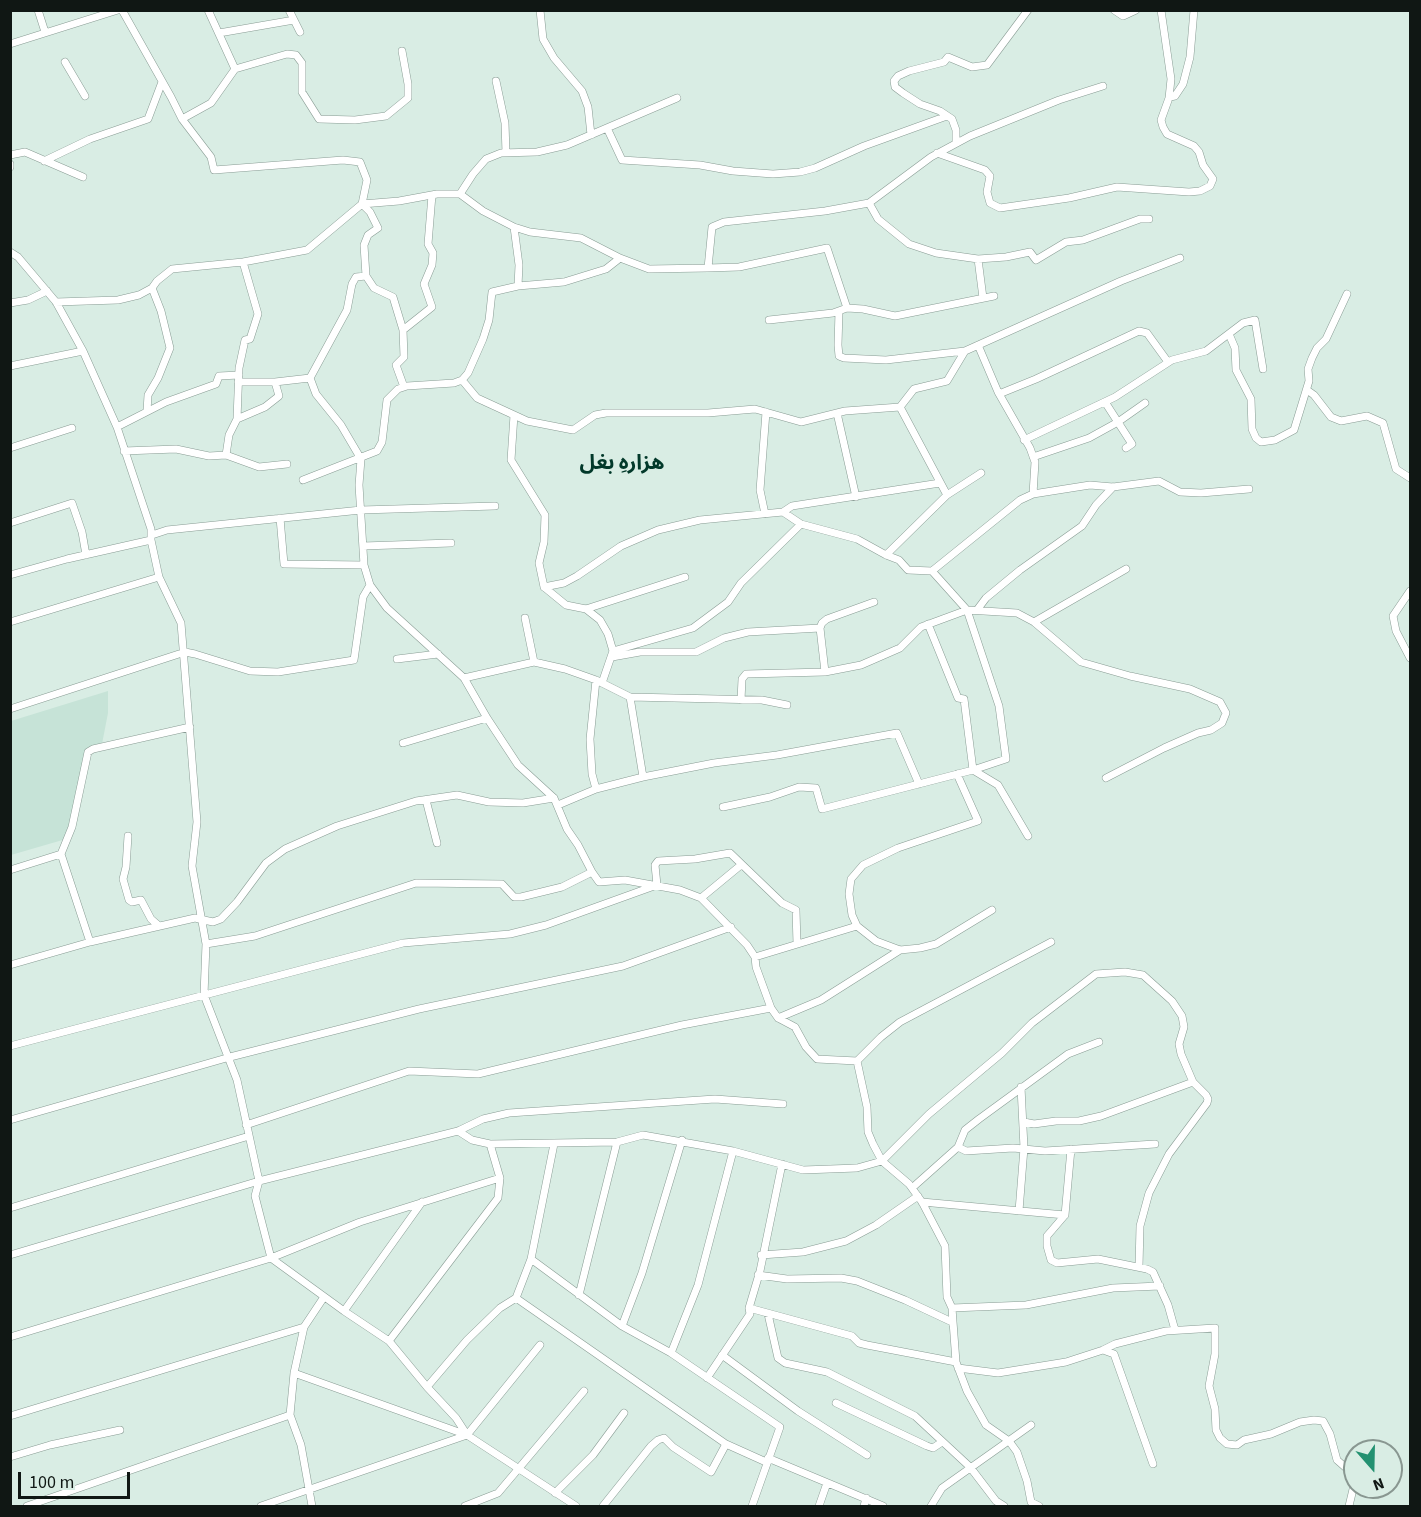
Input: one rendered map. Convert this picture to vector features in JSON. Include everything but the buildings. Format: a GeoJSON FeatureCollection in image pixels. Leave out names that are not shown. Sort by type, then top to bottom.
{"type":"FeatureCollection","features":[{"type":"Feature","properties":{"kind":"street"},"geometry":{"type":"LineString","coordinates":[[38,10],[45,32]]}},
{"type":"Feature","properties":{"kind":"street"},"geometry":{"type":"LineString","coordinates":[[10,44],[99,13],[120,10],[182,119],[211,157],[213,170],[343,160],[360,162],[367,180],[362,204]]}},
{"type":"Feature","properties":{"kind":"street"},"geometry":{"type":"LineString","coordinates":[[208,10],[235,69]]}},
{"type":"Feature","properties":{"kind":"street"},"geometry":{"type":"LineString","coordinates":[[289,10],[300,32]]}},
{"type":"Feature","properties":{"kind":"street"},"geometry":{"type":"LineString","coordinates":[[540,10],[543,39],[554,58],[582,91],[588,107],[591,135]]}},
{"type":"Feature","properties":{"kind":"street"},"geometry":{"type":"LineString","coordinates":[[956,143],[956,130],[952,119],[940,111],[920,104],[895,87],[894,81],[898,76],[909,71],[937,66],[948,57],[972,67],[987,65],[1028,10]]}},
{"type":"Feature","properties":{"kind":"street"},"geometry":{"type":"LineString","coordinates":[[1114,10],[1123,16],[1136,10]]}},
{"type":"Feature","properties":{"kind":"street"},"geometry":{"type":"LineString","coordinates":[[937,153],[986,170],[990,176],[987,192],[990,203],[999,208],[1069,198],[1117,187],[1172,192],[1200,191],[1210,186],[1213,179],[1203,165],[1199,152],[1194,146],[1167,134],[1161,120],[1170,97],[1171,79],[1161,10]]}},
{"type":"Feature","properties":{"kind":"street"},"geometry":{"type":"LineString","coordinates":[[1170,97],[1175,96],[1183,84],[1190,57],[1194,10]]}},
{"type":"Feature","properties":{"kind":"street"},"geometry":{"type":"LineString","coordinates":[[219,33],[294,20]]}},
{"type":"Feature","properties":{"kind":"street"},"geometry":{"type":"LineString","coordinates":[[182,119],[211,103],[235,69],[287,54],[296,55],[302,63],[302,92],[319,120],[355,120],[386,116],[408,98],[402,51]]}},
{"type":"Feature","properties":{"kind":"street"},"geometry":{"type":"LineString","coordinates":[[65,62],[85,96]]}},
{"type":"Feature","properties":{"kind":"street"},"geometry":{"type":"LineString","coordinates":[[496,81],[505,123],[506,153]]}},
{"type":"Feature","properties":{"kind":"street"},"geometry":{"type":"LineString","coordinates":[[44,161],[90,139],[148,119],[162,82]]}},
{"type":"Feature","properties":{"kind":"street"},"geometry":{"type":"LineString","coordinates":[[708,268],[712,226],[724,222],[825,211],[869,203],[937,153],[956,143],[1059,100],[1103,86]]}},
{"type":"Feature","properties":{"kind":"street"},"geometry":{"type":"LineString","coordinates":[[460,194],[486,159],[506,153],[537,152],[567,146],[677,98]]}},
{"type":"Feature","properties":{"kind":"street"},"geometry":{"type":"LineString","coordinates":[[607,128],[622,160],[700,165],[757,174],[773,174],[800,172],[815,168],[864,146],[947,116]]}},
{"type":"Feature","properties":{"kind":"street"},"geometry":{"type":"LineString","coordinates":[[10,155],[25,152],[83,177]]}},
{"type":"Feature","properties":{"kind":"street"},"geometry":{"type":"LineString","coordinates":[[56,302],[118,300],[139,295],[152,288],[172,269],[243,262],[307,250],[362,204],[432,195],[460,194],[483,211],[514,227],[530,232],[581,238],[620,258],[649,269],[739,267],[827,248],[847,308]]}},
{"type":"Feature","properties":{"kind":"street"},"geometry":{"type":"LineString","coordinates":[[403,330],[432,308],[424,284],[432,265],[433,253],[428,244],[432,195]]}},
{"type":"Feature","properties":{"kind":"street"},"geometry":{"type":"LineString","coordinates":[[869,203],[878,219],[909,244],[936,253],[978,259],[1030,252],[1036,260],[1066,242],[1083,240],[1140,219],[1149,219]]}},
{"type":"Feature","properties":{"kind":"street"},"geometry":{"type":"LineString","coordinates":[[362,204],[378,228],[368,235],[364,245],[366,276],[374,288],[393,297],[403,330],[404,357],[396,365],[404,387]]}},
{"type":"Feature","properties":{"kind":"street"},"geometry":{"type":"LineString","coordinates":[[514,227],[519,265],[518,286]]}},
{"type":"Feature","properties":{"kind":"street"},"geometry":{"type":"LineString","coordinates":[[10,252],[18,257],[56,302],[83,351],[117,427],[152,537],[159,577],[181,623],[197,822],[192,867],[206,944],[204,995],[237,1080],[259,1181],[255,1196],[271,1258],[389,1341],[456,1418],[467,1436]]}},
{"type":"Feature","properties":{"kind":"street"},"geometry":{"type":"LineString","coordinates":[[303,480],[377,451],[382,442],[387,400],[398,389],[454,383],[462,380],[468,373],[483,339],[489,320],[492,292],[518,286],[564,282],[606,269],[620,258]]}},
{"type":"Feature","properties":{"kind":"street"},"geometry":{"type":"LineString","coordinates":[[839,311],[838,345],[839,356],[843,358],[886,360],[965,351],[1121,280],[1180,258]]}},
{"type":"Feature","properties":{"kind":"street"},"geometry":{"type":"LineString","coordinates":[[978,259],[983,298]]}},
{"type":"Feature","properties":{"kind":"street"},"geometry":{"type":"LineString","coordinates":[[226,456],[230,435],[237,418],[238,378],[246,340],[250,339],[258,314],[243,262]]}},
{"type":"Feature","properties":{"kind":"street"},"geometry":{"type":"LineString","coordinates":[[366,276],[356,277],[352,284],[347,310],[310,378],[316,394],[340,425],[361,459],[359,485],[364,565],[370,585],[387,608],[464,678],[518,765],[556,802],[567,829],[599,882],[625,880],[657,885],[701,898],[731,927],[755,957],[756,967],[771,1008],[778,1018],[795,1027],[806,1047],[817,1059],[857,1060],[881,1036],[900,1022],[1051,942]]}},
{"type":"Feature","properties":{"kind":"street"},"geometry":{"type":"LineString","coordinates":[[147,411],[148,395],[158,378],[170,348],[161,311],[152,288]]}},
{"type":"Feature","properties":{"kind":"street"},"geometry":{"type":"LineString","coordinates":[[10,303],[28,300],[47,291]]}},
{"type":"Feature","properties":{"kind":"street"},"geometry":{"type":"LineString","coordinates":[[1229,334],[1235,348],[1236,370],[1251,399],[1252,429],[1256,438],[1261,442],[1275,440],[1293,430],[1307,390],[1308,369],[1312,358],[1317,348],[1326,339],[1347,294]]}},
{"type":"Feature","properties":{"kind":"street"},"geometry":{"type":"LineString","coordinates":[[769,320],[847,308],[895,316],[994,296]]}},
{"type":"Feature","properties":{"kind":"street"},"geometry":{"type":"LineString","coordinates":[[1024,440],[1105,402],[1168,362],[1206,351],[1243,323],[1255,320],[1263,369]]}},
{"type":"Feature","properties":{"kind":"street"},"geometry":{"type":"LineString","coordinates":[[999,394],[1138,331],[1147,333],[1168,362]]}},
{"type":"Feature","properties":{"kind":"street"},"geometry":{"type":"LineString","coordinates":[[978,345],[999,394],[1035,462],[1033,494]]}},
{"type":"Feature","properties":{"kind":"street"},"geometry":{"type":"LineString","coordinates":[[10,366],[83,351]]}},
{"type":"Feature","properties":{"kind":"street"},"geometry":{"type":"LineString","coordinates":[[462,380],[477,398],[527,421],[573,430],[595,415],[606,413],[708,413],[755,409],[801,422],[837,413],[900,406],[914,389],[947,381],[965,351]]}},
{"type":"Feature","properties":{"kind":"street"},"geometry":{"type":"LineString","coordinates":[[117,427],[147,411],[216,384],[219,376],[275,382],[310,378]]}},
{"type":"Feature","properties":{"kind":"street"},"geometry":{"type":"LineString","coordinates":[[237,418],[265,407],[279,396],[275,382]]}},
{"type":"Feature","properties":{"kind":"street"},"geometry":{"type":"LineString","coordinates":[[1307,390],[1314,395],[1331,417],[1341,421],[1367,416],[1383,423],[1396,469],[1410,478]]}},
{"type":"Feature","properties":{"kind":"street"},"geometry":{"type":"LineString","coordinates":[[1105,402],[1132,444],[1126,448]]}},
{"type":"Feature","properties":{"kind":"street"},"geometry":{"type":"LineString","coordinates":[[1033,457],[1089,438],[1118,422],[1144,403]]}},
{"type":"Feature","properties":{"kind":"street"},"geometry":{"type":"LineString","coordinates":[[900,406],[947,495]]}},
{"type":"Feature","properties":{"kind":"street"},"geometry":{"type":"LineString","coordinates":[[765,514],[760,490],[766,412]]}},
{"type":"Feature","properties":{"kind":"street"},"geometry":{"type":"LineString","coordinates":[[837,413],[856,497]]}},
{"type":"Feature","properties":{"kind":"street"},"geometry":{"type":"LineString","coordinates":[[514,415],[511,460],[545,515],[544,543],[539,563],[544,587],[566,605],[586,609],[600,620],[608,634],[612,654],[599,682],[590,739],[592,774],[596,789]]}},
{"type":"Feature","properties":{"kind":"street"},"geometry":{"type":"LineString","coordinates":[[10,447],[72,428]]}},
{"type":"Feature","properties":{"kind":"street"},"geometry":{"type":"LineString","coordinates":[[124,451],[176,449],[209,456],[226,456],[260,467],[287,464]]}},
{"type":"Feature","properties":{"kind":"street"},"geometry":{"type":"LineString","coordinates":[[886,555],[947,495],[981,473]]}},
{"type":"Feature","properties":{"kind":"street"},"geometry":{"type":"LineString","coordinates":[[783,512],[801,524],[857,539],[899,560],[908,570],[932,571],[1020,500],[1033,494],[1089,485],[1113,486],[1159,481],[1180,492],[1201,493],[1249,489]]}},
{"type":"Feature","properties":{"kind":"street"},"geometry":{"type":"LineString","coordinates":[[544,587],[564,583],[621,546],[658,530],[700,520],[783,512],[792,506],[940,483]]}},
{"type":"Feature","properties":{"kind":"street"},"geometry":{"type":"LineString","coordinates":[[977,610],[986,598],[1020,570],[1083,526],[1096,505],[1113,486]]}},
{"type":"Feature","properties":{"kind":"street"},"geometry":{"type":"LineString","coordinates":[[10,523],[72,503],[82,532],[86,555]]}},
{"type":"Feature","properties":{"kind":"street"},"geometry":{"type":"LineString","coordinates":[[10,576],[152,537],[167,530],[361,510],[495,506]]}},
{"type":"Feature","properties":{"kind":"street"},"geometry":{"type":"LineString","coordinates":[[280,518],[284,564],[364,565]]}},
{"type":"Feature","properties":{"kind":"street"},"geometry":{"type":"LineString","coordinates":[[612,654],[693,628],[728,602],[741,583],[801,524]]}},
{"type":"Feature","properties":{"kind":"street"},"geometry":{"type":"LineString","coordinates":[[363,546],[451,543]]}},
{"type":"Feature","properties":{"kind":"street"},"geometry":{"type":"LineString","coordinates":[[1034,622],[1126,569]]}},
{"type":"Feature","properties":{"kind":"street"},"geometry":{"type":"LineString","coordinates":[[723,807],[770,797],[799,787],[816,788],[822,809],[973,770],[1006,759],[999,706],[967,610],[932,571]]}},
{"type":"Feature","properties":{"kind":"street"},"geometry":{"type":"LineString","coordinates":[[10,622],[159,577]]}},
{"type":"Feature","properties":{"kind":"street"},"geometry":{"type":"LineString","coordinates":[[586,609],[685,577]]}},
{"type":"Feature","properties":{"kind":"street"},"geometry":{"type":"LineString","coordinates":[[10,709],[185,652],[250,671],[278,672],[354,660],[363,597],[370,585]]}},
{"type":"Feature","properties":{"kind":"street"},"geometry":{"type":"LineString","coordinates":[[1410,591],[1393,616],[1395,631],[1410,658]]}},
{"type":"Feature","properties":{"kind":"street"},"geometry":{"type":"LineString","coordinates":[[825,672],[820,628],[827,619],[874,602]]}},
{"type":"Feature","properties":{"kind":"street"},"geometry":{"type":"LineString","coordinates":[[741,699],[742,679],[746,674],[825,672],[861,665],[900,648],[921,627],[967,610],[1017,613],[1034,622],[1080,662],[1190,689],[1220,702],[1226,713],[1222,723],[1211,730],[1198,733],[1164,748],[1106,778]]}},
{"type":"Feature","properties":{"kind":"street"},"geometry":{"type":"LineString","coordinates":[[525,618],[534,662]]}},
{"type":"Feature","properties":{"kind":"street"},"geometry":{"type":"LineString","coordinates":[[928,624],[958,698],[964,699],[973,770]]}},
{"type":"Feature","properties":{"kind":"street"},"geometry":{"type":"LineString","coordinates":[[612,654],[696,652],[724,639],[748,632],[820,628]]}},
{"type":"Feature","properties":{"kind":"street"},"geometry":{"type":"LineString","coordinates":[[397,659],[438,654]]}},
{"type":"Feature","properties":{"kind":"street"},"geometry":{"type":"LineString","coordinates":[[464,678],[534,662],[565,669],[630,697],[762,700],[787,705]]}},
{"type":"Feature","properties":{"kind":"street"},"geometry":{"type":"LineString","coordinates":[[630,697],[643,777]]}},
{"type":"Feature","properties":{"kind":"street"},"geometry":{"type":"LineString","coordinates":[[403,743],[487,718]]}},
{"type":"Feature","properties":{"kind":"street"},"geometry":{"type":"LineString","coordinates":[[90,942],[61,854],[72,827],[88,752],[93,748],[190,727]]}},
{"type":"Feature","properties":{"kind":"street"},"geometry":{"type":"LineString","coordinates":[[10,965],[90,942],[195,918],[213,922],[221,919],[237,902],[266,863],[285,849],[337,826],[416,801],[457,795],[489,802],[556,802],[643,777],[897,733],[919,784]]}},
{"type":"Feature","properties":{"kind":"street"},"geometry":{"type":"LineString","coordinates":[[973,770],[998,785],[1028,836]]}},
{"type":"Feature","properties":{"kind":"street"},"geometry":{"type":"LineString","coordinates":[[957,774],[978,821],[898,848],[863,865],[850,879],[849,894],[852,915],[857,926],[876,941],[900,950],[936,944],[992,910]]}},
{"type":"Feature","properties":{"kind":"street"},"geometry":{"type":"LineString","coordinates":[[426,800],[437,843]]}},
{"type":"Feature","properties":{"kind":"street"},"geometry":{"type":"LineString","coordinates":[[128,836],[123,879],[129,900],[132,902],[141,900],[151,919],[159,926]]}},
{"type":"Feature","properties":{"kind":"street"},"geometry":{"type":"LineString","coordinates":[[657,885],[656,865],[658,861],[695,859],[730,853],[782,903],[796,910],[797,945]]}},
{"type":"Feature","properties":{"kind":"street"},"geometry":{"type":"LineString","coordinates":[[10,870],[61,854]]}},
{"type":"Feature","properties":{"kind":"street"},"geometry":{"type":"LineString","coordinates":[[701,898],[741,865]]}},
{"type":"Feature","properties":{"kind":"street"},"geometry":{"type":"LineString","coordinates":[[206,944],[255,936],[416,883],[502,884],[514,897],[521,897],[562,887],[592,872]]}},
{"type":"Feature","properties":{"kind":"street"},"geometry":{"type":"LineString","coordinates":[[10,1046],[403,943],[510,934],[546,925],[657,885]]}},
{"type":"Feature","properties":{"kind":"street"},"geometry":{"type":"LineString","coordinates":[[755,957],[857,926]]}},
{"type":"Feature","properties":{"kind":"street"},"geometry":{"type":"LineString","coordinates":[[10,1120],[230,1057],[419,1009],[623,966],[731,927]]}},
{"type":"Feature","properties":{"kind":"street"},"geometry":{"type":"LineString","coordinates":[[778,1018],[821,1000],[900,950]]}},
{"type":"Feature","properties":{"kind":"street"},"geometry":{"type":"LineString","coordinates":[[458,1131],[472,1140],[490,1144],[617,1142],[643,1135],[682,1140],[733,1151],[803,1170],[825,1171],[857,1168],[882,1161],[929,1114],[1002,1053],[1032,1023],[1096,974],[1125,972],[1143,975],[1172,1001],[1184,1022],[1184,1031],[1179,1044],[1181,1054],[1193,1082],[1206,1095],[1207,1103],[1169,1154],[1149,1193],[1140,1226],[1138,1267]]}},
{"type":"Feature","properties":{"kind":"street"},"geometry":{"type":"LineString","coordinates":[[246,1125],[409,1071],[478,1074],[682,1025],[771,1008]]}},
{"type":"Feature","properties":{"kind":"street"},"geometry":{"type":"LineString","coordinates":[[912,1188],[958,1147],[966,1130],[1021,1087],[1068,1054],[1099,1042]]}},
{"type":"Feature","properties":{"kind":"street"},"geometry":{"type":"LineString","coordinates":[[857,1060],[867,1107],[868,1132],[882,1161],[912,1188],[920,1199],[945,1246],[947,1297],[952,1308],[957,1365],[967,1391],[986,1425],[1009,1441],[1017,1452],[1027,1481],[1031,1502],[1039,1506]]}},
{"type":"Feature","properties":{"kind":"street"},"geometry":{"type":"LineString","coordinates":[[1024,1122],[1034,1124],[1079,1121],[1101,1116],[1193,1082]]}},
{"type":"Feature","properties":{"kind":"street"},"geometry":{"type":"LineString","coordinates":[[1019,1211],[1024,1148],[1021,1087]]}},
{"type":"Feature","properties":{"kind":"street"},"geometry":{"type":"LineString","coordinates":[[10,1255],[259,1181],[458,1131],[483,1119],[509,1113],[715,1099],[783,1104]]}},
{"type":"Feature","properties":{"kind":"street"},"geometry":{"type":"LineString","coordinates":[[10,1208],[249,1136]]}},
{"type":"Feature","properties":{"kind":"street"},"geometry":{"type":"LineString","coordinates":[[622,1326],[642,1273],[682,1140]]}},
{"type":"Feature","properties":{"kind":"street"},"geometry":{"type":"LineString","coordinates":[[579,1295],[617,1142]]}},
{"type":"Feature","properties":{"kind":"street"},"geometry":{"type":"LineString","coordinates":[[427,1387],[467,1340],[500,1308],[516,1298],[531,1259],[555,1143]]}},
{"type":"Feature","properties":{"kind":"street"},"geometry":{"type":"LineString","coordinates":[[389,1341],[498,1198],[500,1178],[490,1144]]}},
{"type":"Feature","properties":{"kind":"street"},"geometry":{"type":"LineString","coordinates":[[958,1147],[966,1151],[986,1148],[1024,1148],[1045,1151],[1155,1144]]}},
{"type":"Feature","properties":{"kind":"street"},"geometry":{"type":"LineString","coordinates":[[1071,1149],[1065,1215],[1047,1236],[1047,1246],[1052,1260],[1057,1263],[1098,1259],[1153,1272],[1175,1330]]}},
{"type":"Feature","properties":{"kind":"street"},"geometry":{"type":"LineString","coordinates":[[671,1353],[699,1285],[733,1151]]}},
{"type":"Feature","properties":{"kind":"street"},"geometry":{"type":"LineString","coordinates":[[707,1378],[750,1314],[749,1308],[782,1164]]}},
{"type":"Feature","properties":{"kind":"street"},"geometry":{"type":"LineString","coordinates":[[10,1337],[271,1258],[360,1222],[500,1178]]}},
{"type":"Feature","properties":{"kind":"street"},"geometry":{"type":"LineString","coordinates":[[762,1255],[803,1252],[846,1241],[920,1199],[1065,1215]]}},
{"type":"Feature","properties":{"kind":"street"},"geometry":{"type":"LineString","coordinates":[[344,1311],[422,1202]]}},
{"type":"Feature","properties":{"kind":"street"},"geometry":{"type":"LineString","coordinates":[[531,1259],[622,1326],[671,1353],[780,1427],[752,1506]]}},
{"type":"Feature","properties":{"kind":"street"},"geometry":{"type":"LineString","coordinates":[[758,1275],[787,1279],[842,1278],[857,1281],[952,1322]]}},
{"type":"Feature","properties":{"kind":"street"},"geometry":{"type":"LineString","coordinates":[[952,1308],[1026,1305],[1113,1288],[1160,1286]]}},
{"type":"Feature","properties":{"kind":"street"},"geometry":{"type":"LineString","coordinates":[[312,1506],[300,1445],[290,1415],[294,1373],[304,1327],[324,1297]]}},
{"type":"Feature","properties":{"kind":"street"},"geometry":{"type":"LineString","coordinates":[[516,1298],[726,1444],[883,1506]]}},
{"type":"Feature","properties":{"kind":"street"},"geometry":{"type":"LineString","coordinates":[[749,1308],[852,1336],[859,1343],[998,1373],[1066,1362],[1104,1350],[1115,1344],[1175,1330],[1215,1328],[1215,1354],[1209,1386],[1215,1409],[1216,1430],[1220,1438],[1227,1444],[1237,1445],[1244,1440],[1271,1434],[1300,1422],[1323,1421],[1330,1434],[1337,1460],[1354,1474],[1354,1485],[1348,1506]]}},
{"type":"Feature","properties":{"kind":"street"},"geometry":{"type":"LineString","coordinates":[[768,1314],[778,1358],[785,1363],[827,1372],[915,1416],[970,1467],[996,1501],[1004,1506]]}},
{"type":"Feature","properties":{"kind":"street"},"geometry":{"type":"LineString","coordinates":[[10,1416],[304,1327]]}},
{"type":"Feature","properties":{"kind":"street"},"geometry":{"type":"LineString","coordinates":[[261,1506],[467,1436],[540,1345]]}},
{"type":"Feature","properties":{"kind":"street"},"geometry":{"type":"LineString","coordinates":[[1104,1350],[1114,1354],[1153,1464]]}},
{"type":"Feature","properties":{"kind":"street"},"geometry":{"type":"LineString","coordinates":[[722,1356],[798,1411],[867,1455]]}},
{"type":"Feature","properties":{"kind":"street"},"geometry":{"type":"LineString","coordinates":[[294,1373],[467,1436],[576,1506]]}},
{"type":"Feature","properties":{"kind":"street"},"geometry":{"type":"LineString","coordinates":[[465,1506],[498,1492],[584,1391]]}},
{"type":"Feature","properties":{"kind":"street"},"geometry":{"type":"LineString","coordinates":[[836,1403],[927,1446],[933,1448],[942,1442]]}},
{"type":"Feature","properties":{"kind":"street"},"geometry":{"type":"LineString","coordinates":[[555,1493],[593,1455],[624,1413]]}},
{"type":"Feature","properties":{"kind":"street"},"geometry":{"type":"LineString","coordinates":[[27,1506],[290,1415]]}},
{"type":"Feature","properties":{"kind":"street"},"geometry":{"type":"LineString","coordinates":[[931,1506],[942,1488],[1031,1425]]}},
{"type":"Feature","properties":{"kind":"street"},"geometry":{"type":"LineString","coordinates":[[10,1456],[50,1444],[120,1430]]}},
{"type":"Feature","properties":{"kind":"street"},"geometry":{"type":"LineString","coordinates":[[603,1506],[658,1440],[664,1438],[711,1472],[726,1444]]}},
{"type":"Feature","properties":{"kind":"street"},"geometry":{"type":"LineString","coordinates":[[819,1506],[827,1483]]}},
{"type":"Feature","properties":{"kind":"street"},"geometry":{"type":"LineString","coordinates":[[864,1506],[866,1498]]}},
{"type":"Feature","properties":{"kind":"shaded area"},"geometry":{"type":"Polygon","coordinates":[[[108,691],[108,713],[102,744],[88,748],[66,839],[11,855],[11,721],[108,691]]]}},
{"type":"Feature","properties":{"kind":"district","name":"هزارهِ بغل"},"geometry":{"type":"Point","coordinates":[622,464]}}]}
